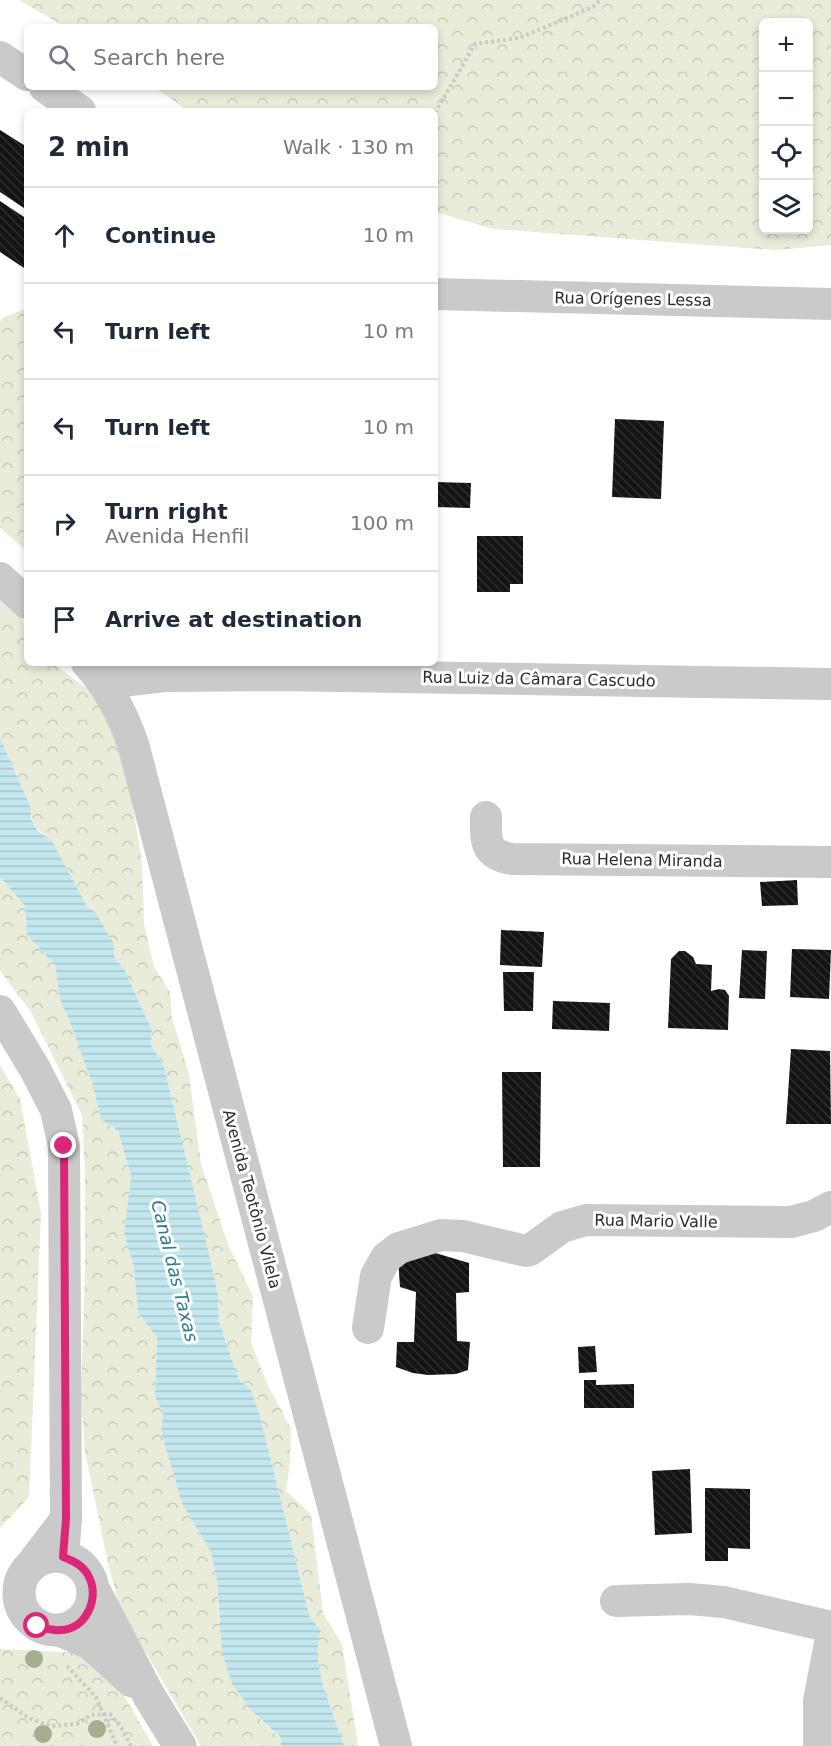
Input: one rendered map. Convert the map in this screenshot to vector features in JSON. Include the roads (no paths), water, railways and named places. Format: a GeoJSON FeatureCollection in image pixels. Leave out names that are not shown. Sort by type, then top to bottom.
{"type":"FeatureCollection","features":[{"type":"Feature","properties":{"kind":"street"},"geometry":{"type":"LineString","coordinates":[[0,57],[24,73]]}},
{"type":"Feature","properties":{"kind":"street"},"geometry":{"type":"LineString","coordinates":[[49,90],[76,108]]}},
{"type":"Feature","properties":{"kind":"street","name":"Rua Orígenes Lessa"},"geometry":{"type":"LineString","coordinates":[[438,294],[831,304]]}},
{"type":"Feature","properties":{"kind":"street"},"geometry":{"type":"LineString","coordinates":[[0,578],[24,600]]}},
{"type":"Feature","properties":{"kind":"street","name":"Rua Luiz da Câmara Cascudo"},"geometry":{"type":"LineString","coordinates":[[95,673],[165,676],[278,675],[831,684]]}},
{"type":"Feature","properties":{"kind":"street","name":"Avenida Teotônio Vilela"},"geometry":{"type":"LineString","coordinates":[[95,673],[122,713],[133,744],[396,1746]]}},
{"type":"Feature","properties":{"kind":"street","name":"Rua Helena Miranda"},"geometry":{"type":"LineString","coordinates":[[486,817],[486,838],[491,852],[500,857],[512,859],[831,862]]}},
{"type":"Feature","properties":{"kind":"street"},"geometry":{"type":"LineString","coordinates":[[0,1011],[35,1069],[56,1110],[64,1146],[66,1519],[63,1557]]}},
{"type":"Feature","properties":{"kind":"street","name":"Rua Mario Valle"},"geometry":{"type":"LineString","coordinates":[[368,1328],[376,1276],[386,1258],[399,1248],[441,1234],[463,1236],[526,1251],[562,1227],[586,1220],[792,1222],[814,1216],[831,1207]]}},
{"type":"Feature","properties":{"kind":"street"},"geometry":{"type":"LineString","coordinates":[[16,1578],[66,1519]]}},
{"type":"Feature","properties":{"kind":"street"},"geometry":{"type":"LineString","coordinates":[[16,1578],[38,1560],[51,1556],[63,1557],[78,1563],[89,1575],[94,1590],[149,1696],[180,1746]]}},
{"type":"Feature","properties":{"kind":"street"},"geometry":{"type":"LineString","coordinates":[[16,1578],[21,1605],[27,1617],[90,1643],[149,1696]]}},
{"type":"Feature","properties":{"kind":"street"},"geometry":{"type":"LineString","coordinates":[[0,1624],[49,1628],[75,1626],[85,1617],[92,1605],[94,1590]]}},
{"type":"Feature","properties":{"kind":"street"},"geometry":{"type":"LineString","coordinates":[[616,1601],[688,1599],[724,1602],[831,1627]]}},
{"type":"Feature","properties":{"kind":"street"},"geometry":{"type":"LineString","coordinates":[[819,1746],[819,1701],[831,1638]]}},
{"type":"Feature","properties":{"kind":"water","name":"Canal das Taxas"},"geometry":{"type":"Polygon","coordinates":[[[0,738],[31,808],[31,819],[38,831],[52,841],[88,908],[95,912],[114,944],[114,956],[125,971],[152,1030],[151,1045],[164,1066],[211,1262],[218,1295],[219,1322],[239,1380],[250,1388],[259,1412],[310,1618],[321,1630],[318,1644],[320,1674],[344,1746],[281,1746],[280,1737],[251,1710],[232,1684],[222,1652],[217,1581],[211,1552],[182,1503],[161,1432],[163,1413],[155,1396],[157,1337],[138,1313],[134,1268],[124,1233],[131,1176],[118,1131],[101,1119],[93,1086],[60,1000],[55,965],[27,935],[25,906],[0,877],[0,738]]]}}]}
